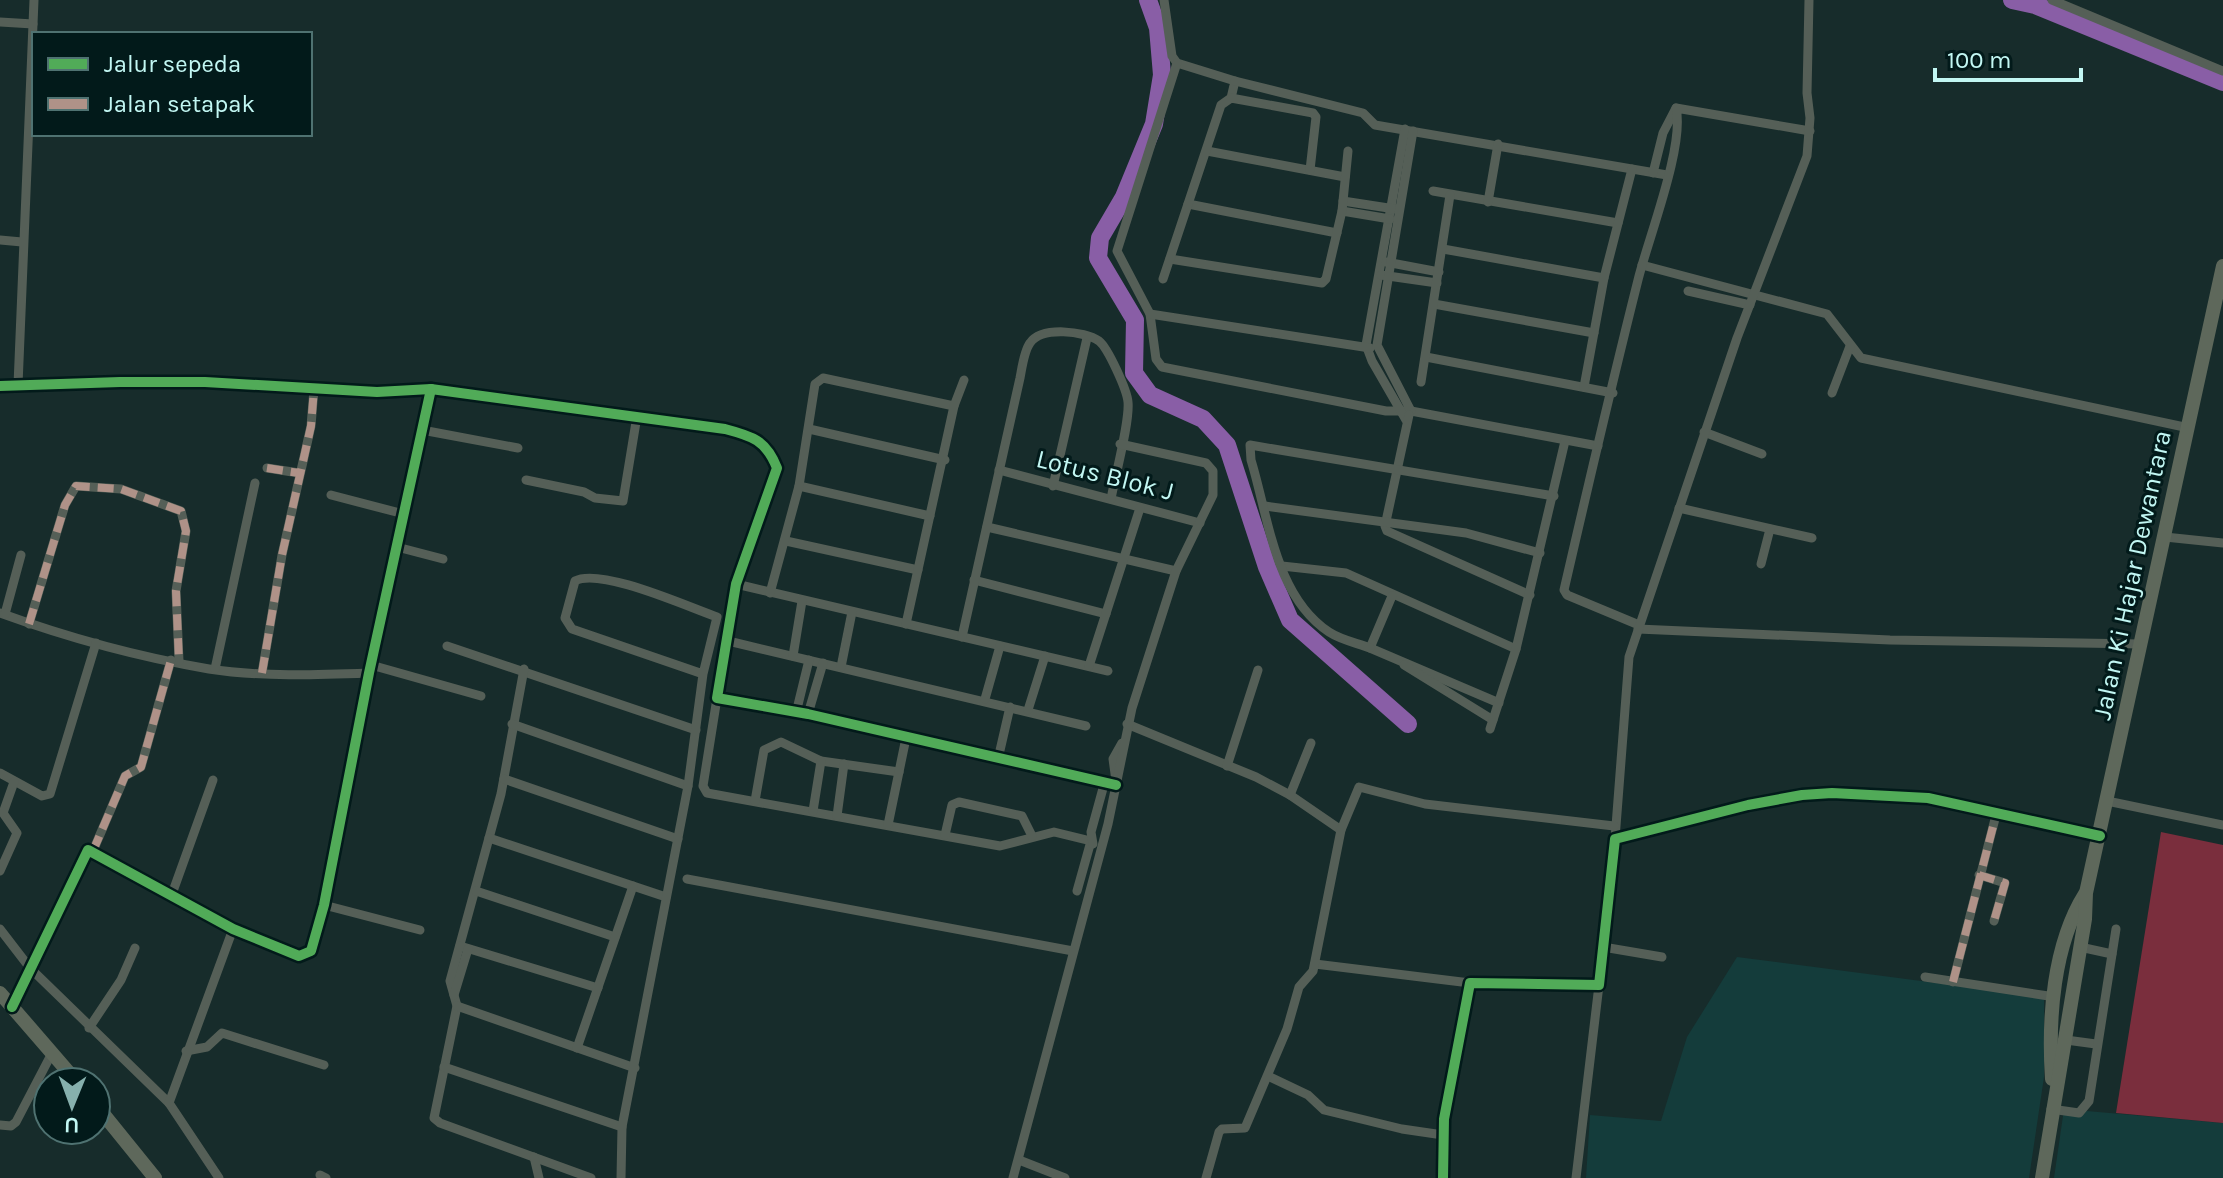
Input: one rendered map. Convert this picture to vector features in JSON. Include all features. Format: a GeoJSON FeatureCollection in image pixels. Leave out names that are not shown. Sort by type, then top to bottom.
{"type":"FeatureCollection","features":[{"type":"Feature","properties":{"kind":"main road","name":"Jalan Ki Hajar Dewantara"},"geometry":{"type":"LineString","coordinates":[[2042,1178],[2069,1041],[2075,970],[2084,948],[2086,893],[2189,428],[2217,324],[2223,266]]}},
{"type":"Feature","properties":{"kind":"main road","name":"Jalan Ki Hajar Dewantara"},"geometry":{"type":"LineString","coordinates":[[2056,1105],[2050,1045],[2058,970],[2071,917],[2086,893]]}},
{"type":"Feature","properties":{"kind":"main road"},"geometry":{"type":"LineString","coordinates":[[0,993],[63,1066]]}},
{"type":"Feature","properties":{"kind":"main road"},"geometry":{"type":"LineString","coordinates":[[112,1125],[155,1178]]}},
{"type":"Feature","properties":{"kind":"street"},"geometry":{"type":"LineString","coordinates":[[33,32],[34,0]]}},
{"type":"Feature","properties":{"kind":"street"},"geometry":{"type":"LineString","coordinates":[[1164,0],[1168,42],[1177,63],[1117,251],[1150,314],[1156,359],[1169,371],[1598,446]]}},
{"type":"Feature","properties":{"kind":"street"},"geometry":{"type":"LineString","coordinates":[[1576,1178],[1615,839],[1629,657],[1704,432],[1802,169],[1810,131],[1807,93],[1809,0]]}},
{"type":"Feature","properties":{"kind":"street"},"geometry":{"type":"LineString","coordinates":[[2052,0],[2223,71]]}},
{"type":"Feature","properties":{"kind":"street"},"geometry":{"type":"LineString","coordinates":[[0,22],[33,24]]}},
{"type":"Feature","properties":{"kind":"street"},"geometry":{"type":"LineString","coordinates":[[18,385],[32,44]]}},
{"type":"Feature","properties":{"kind":"street"},"geometry":{"type":"LineString","coordinates":[[1177,63],[1363,113],[1375,125],[1667,175]]}},
{"type":"Feature","properties":{"kind":"street"},"geometry":{"type":"LineString","coordinates":[[1231,98],[1235,81]]}},
{"type":"Feature","properties":{"kind":"street"},"geometry":{"type":"LineString","coordinates":[[1163,279],[1221,105],[1231,98],[1245,98],[1313,113],[1316,117],[1310,170]]}},
{"type":"Feature","properties":{"kind":"street"},"geometry":{"type":"LineString","coordinates":[[1676,108],[1810,131]]}},
{"type":"Feature","properties":{"kind":"street"},"geometry":{"type":"LineString","coordinates":[[1653,173],[1663,133],[1676,108]]}},
{"type":"Feature","properties":{"kind":"street"},"geometry":{"type":"LineString","coordinates":[[1676,108],[1677,127],[1667,175],[1642,265],[1564,592],[1638,627],[1952,642],[2143,644]]}},
{"type":"Feature","properties":{"kind":"street"},"geometry":{"type":"LineString","coordinates":[[1409,130],[1389,207],[1392,220],[1373,348],[1406,414],[1386,523],[1392,536],[1530,595]]}},
{"type":"Feature","properties":{"kind":"street"},"geometry":{"type":"LineString","coordinates":[[1392,220],[1400,210],[1409,130]]}},
{"type":"Feature","properties":{"kind":"street"},"geometry":{"type":"LineString","coordinates":[[1488,202],[1498,144]]}},
{"type":"Feature","properties":{"kind":"street"},"geometry":{"type":"LineString","coordinates":[[1207,151],[1345,177]]}},
{"type":"Feature","properties":{"kind":"street"},"geometry":{"type":"LineString","coordinates":[[1170,259],[1322,283],[1337,233],[1348,151]]}},
{"type":"Feature","properties":{"kind":"street"},"geometry":{"type":"LineString","coordinates":[[1584,387],[1604,278],[1632,169]]}},
{"type":"Feature","properties":{"kind":"street"},"geometry":{"type":"LineString","coordinates":[[1433,191],[1618,223]]}},
{"type":"Feature","properties":{"kind":"street"},"geometry":{"type":"LineString","coordinates":[[1421,382],[1450,195]]}},
{"type":"Feature","properties":{"kind":"street"},"geometry":{"type":"LineString","coordinates":[[1188,204],[1337,233]]}},
{"type":"Feature","properties":{"kind":"street"},"geometry":{"type":"LineString","coordinates":[[1342,206],[1400,210]]}},
{"type":"Feature","properties":{"kind":"street"},"geometry":{"type":"LineString","coordinates":[[1342,206],[1392,220]]}},
{"type":"Feature","properties":{"kind":"street"},"geometry":{"type":"LineString","coordinates":[[0,240],[22,242]]}},
{"type":"Feature","properties":{"kind":"street"},"geometry":{"type":"LineString","coordinates":[[1443,249],[1604,278]]}},
{"type":"Feature","properties":{"kind":"street"},"geometry":{"type":"LineString","coordinates":[[1384,262],[1439,272]]}},
{"type":"Feature","properties":{"kind":"street"},"geometry":{"type":"LineString","coordinates":[[1642,265],[1752,300]]}},
{"type":"Feature","properties":{"kind":"street"},"geometry":{"type":"LineString","coordinates":[[1382,275],[1437,283]]}},
{"type":"Feature","properties":{"kind":"street"},"geometry":{"type":"LineString","coordinates":[[1688,291],[1827,314],[1861,358],[2189,428]]}},
{"type":"Feature","properties":{"kind":"street"},"geometry":{"type":"LineString","coordinates":[[1434,304],[1594,333]]}},
{"type":"Feature","properties":{"kind":"street"},"geometry":{"type":"LineString","coordinates":[[1150,314],[1373,348]]}},
{"type":"Feature","properties":{"kind":"street"},"geometry":{"type":"LineString","coordinates":[[962,637],[1029,343],[1052,330],[1097,340],[1107,351],[1128,402],[1111,499]]}},
{"type":"Feature","properties":{"kind":"street"},"geometry":{"type":"LineString","coordinates":[[1053,486],[1087,338]]}},
{"type":"Feature","properties":{"kind":"street"},"geometry":{"type":"LineString","coordinates":[[1832,393],[1850,346]]}},
{"type":"Feature","properties":{"kind":"street"},"geometry":{"type":"LineString","coordinates":[[1426,357],[1613,393]]}},
{"type":"Feature","properties":{"kind":"street"},"geometry":{"type":"LineString","coordinates":[[770,593],[799,486],[815,384],[823,378],[954,406]]}},
{"type":"Feature","properties":{"kind":"street"},"geometry":{"type":"LineString","coordinates":[[906,624],[945,460],[954,406],[964,380]]}},
{"type":"Feature","properties":{"kind":"street"},"geometry":{"type":"LineString","coordinates":[[0,386],[205,382],[377,392],[431,389],[637,416],[725,429],[756,437],[770,449],[777,468],[736,584],[724,640],[703,786],[707,793],[1000,846],[1054,832],[1091,841],[1100,852]]}},
{"type":"Feature","properties":{"kind":"street"},"geometry":{"type":"LineString","coordinates":[[262,673],[299,473],[311,426],[314,389]]}},
{"type":"Feature","properties":{"kind":"street"},"geometry":{"type":"LineString","coordinates":[[12,1007],[84,852],[93,851],[233,929],[305,956],[311,951],[324,905],[370,669],[431,389]]}},
{"type":"Feature","properties":{"kind":"street"},"geometry":{"type":"LineString","coordinates":[[526,480],[584,492],[595,498],[623,501],[637,416]]}},
{"type":"Feature","properties":{"kind":"street"},"geometry":{"type":"LineString","coordinates":[[809,429],[945,460]]}},
{"type":"Feature","properties":{"kind":"street"},"geometry":{"type":"LineString","coordinates":[[422,430],[518,448]]}},
{"type":"Feature","properties":{"kind":"street"},"geometry":{"type":"LineString","coordinates":[[1704,432],[1762,454]]}},
{"type":"Feature","properties":{"kind":"street"},"geometry":{"type":"LineString","coordinates":[[1401,661],[1409,671],[1491,724],[1516,649],[1565,441]]}},
{"type":"Feature","properties":{"kind":"street"},"geometry":{"type":"LineString","coordinates":[[1013,1178],[1117,785],[1113,759],[1125,739],[1127,724],[1176,571],[1213,495],[1213,471],[1206,463],[1120,444]]}},
{"type":"Feature","properties":{"kind":"street"},"geometry":{"type":"LineString","coordinates":[[1499,703],[1332,635],[1308,616],[1291,595],[1251,460],[1250,445],[1397,467],[1554,496]]}},
{"type":"Feature","properties":{"kind":"street"},"geometry":{"type":"LineString","coordinates":[[267,468],[299,473]]}},
{"type":"Feature","properties":{"kind":"street","name":"Lotus Blok J"},"geometry":{"type":"LineString","coordinates":[[999,470],[1200,523]]}},
{"type":"Feature","properties":{"kind":"street"},"geometry":{"type":"LineString","coordinates":[[215,669],[255,483]]}},
{"type":"Feature","properties":{"kind":"street"},"geometry":{"type":"LineString","coordinates":[[29,624],[65,505],[76,486],[121,489],[181,511],[186,531],[176,591],[175,661],[141,767],[125,776],[93,851]]}},
{"type":"Feature","properties":{"kind":"street"},"geometry":{"type":"LineString","coordinates":[[799,486],[930,516]]}},
{"type":"Feature","properties":{"kind":"street"},"geometry":{"type":"LineString","coordinates":[[331,495],[404,514]]}},
{"type":"Feature","properties":{"kind":"street"},"geometry":{"type":"LineString","coordinates":[[1265,506],[1466,533],[1540,553]]}},
{"type":"Feature","properties":{"kind":"street"},"geometry":{"type":"LineString","coordinates":[[1089,666],[1140,508]]}},
{"type":"Feature","properties":{"kind":"street"},"geometry":{"type":"LineString","coordinates":[[1679,508],[1812,538]]}},
{"type":"Feature","properties":{"kind":"street"},"geometry":{"type":"LineString","coordinates":[[987,527],[1176,571]]}},
{"type":"Feature","properties":{"kind":"street"},"geometry":{"type":"LineString","coordinates":[[1761,564],[1770,529]]}},
{"type":"Feature","properties":{"kind":"street"},"geometry":{"type":"LineString","coordinates":[[2165,537],[2223,543]]}},
{"type":"Feature","properties":{"kind":"street"},"geometry":{"type":"LineString","coordinates":[[786,541],[918,570]]}},
{"type":"Feature","properties":{"kind":"street"},"geometry":{"type":"LineString","coordinates":[[397,547],[443,559]]}},
{"type":"Feature","properties":{"kind":"street"},"geometry":{"type":"LineString","coordinates":[[21,555],[2,614],[29,624],[96,643],[215,669],[262,673],[370,669],[481,696]]}},
{"type":"Feature","properties":{"kind":"street"},"geometry":{"type":"LineString","coordinates":[[1282,566],[1346,573],[1516,649]]}},
{"type":"Feature","properties":{"kind":"street"},"geometry":{"type":"LineString","coordinates":[[620,1178],[622,1127],[688,786],[703,674],[717,617],[641,590],[580,578],[575,581],[565,618],[567,624],[703,674]]}},
{"type":"Feature","properties":{"kind":"street"},"geometry":{"type":"LineString","coordinates":[[974,580],[1106,614]]}},
{"type":"Feature","properties":{"kind":"street"},"geometry":{"type":"LineString","coordinates":[[736,584],[1108,671]]}},
{"type":"Feature","properties":{"kind":"street"},"geometry":{"type":"LineString","coordinates":[[1370,648],[1392,596]]}},
{"type":"Feature","properties":{"kind":"street"},"geometry":{"type":"LineString","coordinates":[[793,656],[802,601]]}},
{"type":"Feature","properties":{"kind":"street"},"geometry":{"type":"LineString","coordinates":[[841,667],[852,612]]}},
{"type":"Feature","properties":{"kind":"street"},"geometry":{"type":"LineString","coordinates":[[724,640],[985,699],[1086,726]]}},
{"type":"Feature","properties":{"kind":"street"},"geometry":{"type":"LineString","coordinates":[[0,773],[42,796],[51,792],[96,643]]}},
{"type":"Feature","properties":{"kind":"street"},"geometry":{"type":"LineString","coordinates":[[447,646],[524,669],[696,730]]}},
{"type":"Feature","properties":{"kind":"street"},"geometry":{"type":"LineString","coordinates":[[985,699],[1000,646]]}},
{"type":"Feature","properties":{"kind":"street"},"geometry":{"type":"LineString","coordinates":[[1028,710],[1045,656]]}},
{"type":"Feature","properties":{"kind":"street"},"geometry":{"type":"LineString","coordinates":[[796,713],[809,660]]}},
{"type":"Feature","properties":{"kind":"street"},"geometry":{"type":"LineString","coordinates":[[808,714],[823,663]]}},
{"type":"Feature","properties":{"kind":"street"},"geometry":{"type":"LineString","coordinates":[[524,669],[504,779],[464,948],[434,1118],[440,1123],[591,1178]]}},
{"type":"Feature","properties":{"kind":"street"},"geometry":{"type":"LineString","coordinates":[[1227,766],[1258,670]]}},
{"type":"Feature","properties":{"kind":"street"},"geometry":{"type":"LineString","coordinates":[[717,698],[808,714],[1117,785]]}},
{"type":"Feature","properties":{"kind":"street"},"geometry":{"type":"LineString","coordinates":[[998,759],[1010,707]]}},
{"type":"Feature","properties":{"kind":"street"},"geometry":{"type":"LineString","coordinates":[[512,724],[688,786]]}},
{"type":"Feature","properties":{"kind":"street"},"geometry":{"type":"LineString","coordinates":[[1127,724],[1295,798],[1341,830]]}},
{"type":"Feature","properties":{"kind":"street"},"geometry":{"type":"LineString","coordinates":[[888,825],[906,738]]}},
{"type":"Feature","properties":{"kind":"street"},"geometry":{"type":"LineString","coordinates":[[1295,798],[1311,743]]}},
{"type":"Feature","properties":{"kind":"street"},"geometry":{"type":"LineString","coordinates":[[755,801],[764,750],[773,744],[794,745],[821,761],[899,772]]}},
{"type":"Feature","properties":{"kind":"street"},"geometry":{"type":"LineString","coordinates":[[813,811],[821,761]]}},
{"type":"Feature","properties":{"kind":"street"},"geometry":{"type":"LineString","coordinates":[[837,816],[844,764]]}},
{"type":"Feature","properties":{"kind":"street"},"geometry":{"type":"LineString","coordinates":[[504,779],[678,839]]}},
{"type":"Feature","properties":{"kind":"street"},"geometry":{"type":"LineString","coordinates":[[172,894],[213,780]]}},
{"type":"Feature","properties":{"kind":"street"},"geometry":{"type":"LineString","coordinates":[[1077,891],[1105,781]]}},
{"type":"Feature","properties":{"kind":"street"},"geometry":{"type":"LineString","coordinates":[[0,871],[17,832],[3,814],[14,782]]}},
{"type":"Feature","properties":{"kind":"street"},"geometry":{"type":"LineString","coordinates":[[1206,1178],[1219,1132],[1222,1129],[1245,1128],[1268,1076],[1299,987],[1312,971],[1341,830],[1359,787],[1425,804],[1614,826]]}},
{"type":"Feature","properties":{"kind":"street"},"geometry":{"type":"LineString","coordinates":[[1615,839],[1762,802],[1832,793],[1928,798],[2100,836]]}},
{"type":"Feature","properties":{"kind":"street"},"geometry":{"type":"LineString","coordinates":[[2107,801],[2223,825]]}},
{"type":"Feature","properties":{"kind":"street"},"geometry":{"type":"LineString","coordinates":[[945,835],[952,805],[959,802],[1022,816],[1032,836]]}},
{"type":"Feature","properties":{"kind":"street"},"geometry":{"type":"LineString","coordinates":[[1954,979],[1996,815]]}},
{"type":"Feature","properties":{"kind":"street"},"geometry":{"type":"LineString","coordinates":[[489,838],[666,897]]}},
{"type":"Feature","properties":{"kind":"street"},"geometry":{"type":"LineString","coordinates":[[1979,875],[2005,883],[1994,921]]}},
{"type":"Feature","properties":{"kind":"street"},"geometry":{"type":"LineString","coordinates":[[687,879],[1073,951]]}},
{"type":"Feature","properties":{"kind":"street"},"geometry":{"type":"LineString","coordinates":[[577,1048],[633,886]]}},
{"type":"Feature","properties":{"kind":"street"},"geometry":{"type":"LineString","coordinates":[[476,891],[615,937]]}},
{"type":"Feature","properties":{"kind":"street"},"geometry":{"type":"LineString","coordinates":[[324,905],[420,930]]}},
{"type":"Feature","properties":{"kind":"street"},"geometry":{"type":"LineString","coordinates":[[0,929],[29,972],[169,1103],[219,1178]]}},
{"type":"Feature","properties":{"kind":"street"},"geometry":{"type":"LineString","coordinates":[[169,1103],[233,929]]}},
{"type":"Feature","properties":{"kind":"street"},"geometry":{"type":"LineString","coordinates":[[2056,1105],[2079,1113],[2089,1101],[2092,1044],[2107,953],[2116,929]]}},
{"type":"Feature","properties":{"kind":"street"},"geometry":{"type":"LineString","coordinates":[[1603,947],[1662,957]]}},
{"type":"Feature","properties":{"kind":"street"},"geometry":{"type":"LineString","coordinates":[[89,1028],[121,980],[135,948]]}},
{"type":"Feature","properties":{"kind":"street"},"geometry":{"type":"LineString","coordinates":[[464,948],[598,988]]}},
{"type":"Feature","properties":{"kind":"street"},"geometry":{"type":"LineString","coordinates":[[2084,948],[2107,953]]}},
{"type":"Feature","properties":{"kind":"street"},"geometry":{"type":"LineString","coordinates":[[1312,971],[1470,983],[1599,985]]}},
{"type":"Feature","properties":{"kind":"street"},"geometry":{"type":"LineString","coordinates":[[1925,977],[2055,994]]}},
{"type":"Feature","properties":{"kind":"street"},"geometry":{"type":"LineString","coordinates":[[1443,1178],[1443,1135],[1470,983]]}},
{"type":"Feature","properties":{"kind":"street"},"geometry":{"type":"LineString","coordinates":[[455,1002],[635,1068]]}},
{"type":"Feature","properties":{"kind":"street"},"geometry":{"type":"LineString","coordinates":[[186,1051],[207,1047],[222,1033],[324,1065]]}},
{"type":"Feature","properties":{"kind":"street"},"geometry":{"type":"LineString","coordinates":[[2069,1041],[2092,1044]]}},
{"type":"Feature","properties":{"kind":"street"},"geometry":{"type":"LineString","coordinates":[[0,1125],[11,1126],[16,1122],[52,1053]]}},
{"type":"Feature","properties":{"kind":"street"},"geometry":{"type":"LineString","coordinates":[[444,1067],[622,1127]]}},
{"type":"Feature","properties":{"kind":"street"},"geometry":{"type":"LineString","coordinates":[[1268,1076],[1324,1110],[1402,1129],[1443,1135]]}},
{"type":"Feature","properties":{"kind":"street"},"geometry":{"type":"LineString","coordinates":[[534,1157],[539,1178]]}},
{"type":"Feature","properties":{"kind":"street"},"geometry":{"type":"LineString","coordinates":[[1019,1160],[1065,1178]]}},
{"type":"Feature","properties":{"kind":"shaded area"},"geometry":{"type":"Polygon","coordinates":[[[2161,832],[2223,845],[2223,1123],[2116,1113],[2161,832]]]}},
{"type":"Feature","properties":{"kind":"shaded area"},"geometry":{"type":"Polygon","coordinates":[[[1737,957],[2044,997],[2044,1077],[2029,1178],[1586,1178],[1590,1115],[1661,1121],[1687,1037],[1737,957]]]}},
{"type":"Feature","properties":{"kind":"shaded area"},"geometry":{"type":"Polygon","coordinates":[[[2064,1109],[2223,1123],[2223,1178],[2054,1178],[2064,1109]]]}},
{"type":"Feature","properties":{"kind":"waterway"},"geometry":{"type":"LineString","coordinates":[[1148,0],[1158,28],[1162,75],[1154,124],[1124,197],[1100,238],[1098,258],[1135,320],[1134,373],[1150,395],[1203,419],[1227,445],[1267,567],[1290,620],[1408,724]]}},
{"type":"Feature","properties":{"kind":"waterway"},"geometry":{"type":"LineString","coordinates":[[2012,0],[2035,5],[2223,82]]}},
{"type":"Feature","properties":{"kind":"marked path"},"geometry":{"type":"LineString","coordinates":[[262,673],[282,555],[311,426],[314,389]]}},
{"type":"Feature","properties":{"kind":"marked path"},"geometry":{"type":"LineString","coordinates":[[267,468],[299,473]]}},
{"type":"Feature","properties":{"kind":"marked path"},"geometry":{"type":"LineString","coordinates":[[29,624],[65,505],[76,486],[121,489],[181,511],[186,531],[176,591],[179,661]]}},
{"type":"Feature","properties":{"kind":"marked path"},"geometry":{"type":"LineString","coordinates":[[93,851],[125,776],[141,767],[171,660]]}},
{"type":"Feature","properties":{"kind":"marked path"},"geometry":{"type":"LineString","coordinates":[[1953,982],[1996,815]]}},
{"type":"Feature","properties":{"kind":"marked path"},"geometry":{"type":"LineString","coordinates":[[1979,875],[2005,883],[1994,921]]}},
{"type":"Feature","properties":{"kind":"cycle path"},"geometry":{"type":"LineString","coordinates":[[0,386],[205,382],[377,392],[431,389],[743,434],[763,445],[777,468],[736,584],[717,698],[808,714],[1116,785]]}},
{"type":"Feature","properties":{"kind":"cycle path"},"geometry":{"type":"LineString","coordinates":[[12,1007],[88,850],[233,929],[299,956],[311,951],[324,905],[369,673],[431,389]]}},
{"type":"Feature","properties":{"kind":"cycle path"},"geometry":{"type":"LineString","coordinates":[[1443,1178],[1444,1119],[1470,983],[1599,985],[1615,839],[1748,805],[1832,793],[1928,798],[2100,836]]}}]}
